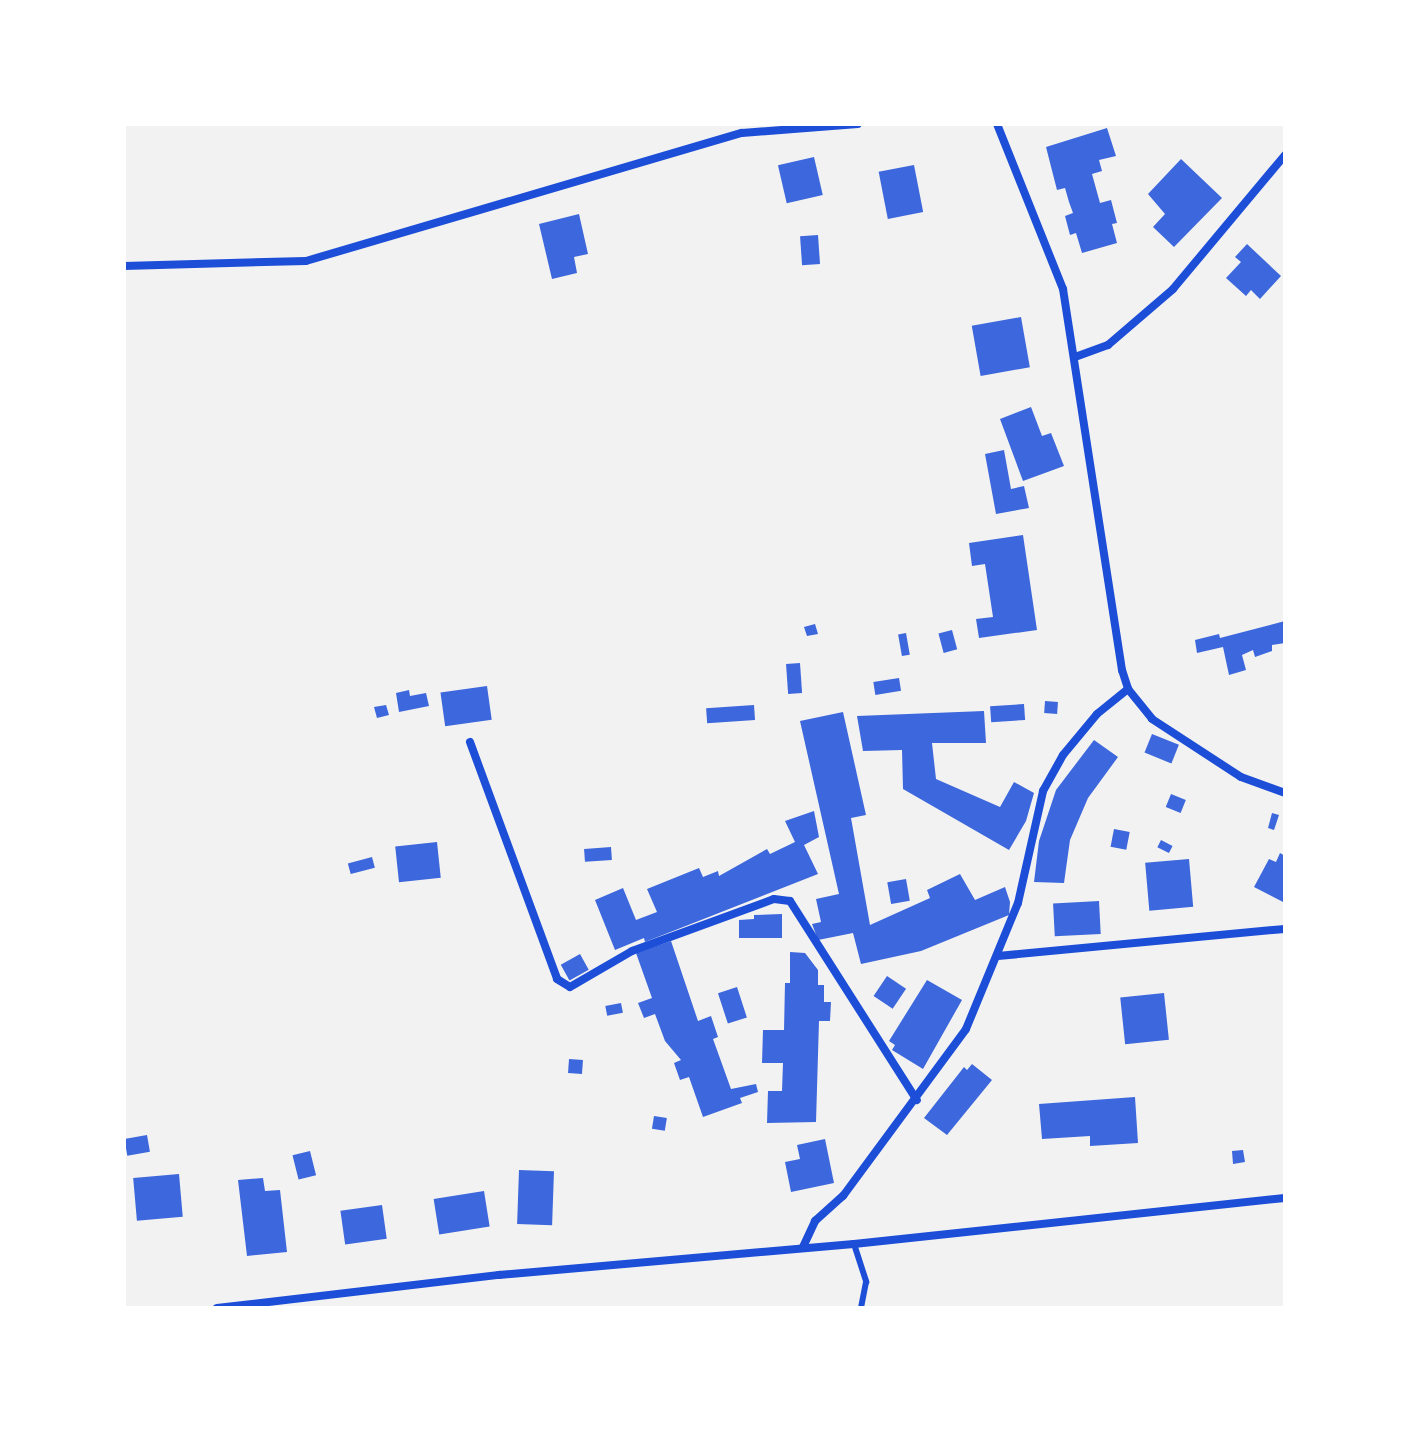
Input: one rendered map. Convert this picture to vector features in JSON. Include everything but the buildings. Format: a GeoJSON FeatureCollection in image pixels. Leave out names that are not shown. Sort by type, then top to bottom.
{"type":"FeatureCollection","features":[{"type":"Feature","properties":{"kind":"street"},"geometry":{"type":"LineString","coordinates":[[124,266],[306,261],[742,133],[858,124]]}},
{"type":"Feature","properties":{"kind":"street"},"geometry":{"type":"LineString","coordinates":[[997,124],[1063,289],[1122,670],[1128,689],[1152,719],[1241,777],[1285,793]]}},
{"type":"Feature","properties":{"kind":"street"},"geometry":{"type":"LineString","coordinates":[[1075,357],[1108,345],[1173,289],[1285,155]]}},
{"type":"Feature","properties":{"kind":"street"},"geometry":{"type":"LineString","coordinates":[[803,1247],[815,1221],[843,1196],[917,1100],[966,1029],[1018,903],[1043,791],[1063,755],[1097,714],[1128,689]]}},
{"type":"Feature","properties":{"kind":"street"},"geometry":{"type":"LineString","coordinates":[[470,742],[557,979],[570,987],[632,951],[774,899],[790,901],[917,1100]]}},
{"type":"Feature","properties":{"kind":"street"},"geometry":{"type":"LineString","coordinates":[[998,956],[1285,929]]}},
{"type":"Feature","properties":{"kind":"street"},"geometry":{"type":"LineString","coordinates":[[217,1308],[514,1274],[854,1244],[1285,1198]]}},
{"type":"Feature","properties":{"kind":"lane"},"geometry":{"type":"LineString","coordinates":[[854,1244],[866,1282],[861,1308]]}}]}
